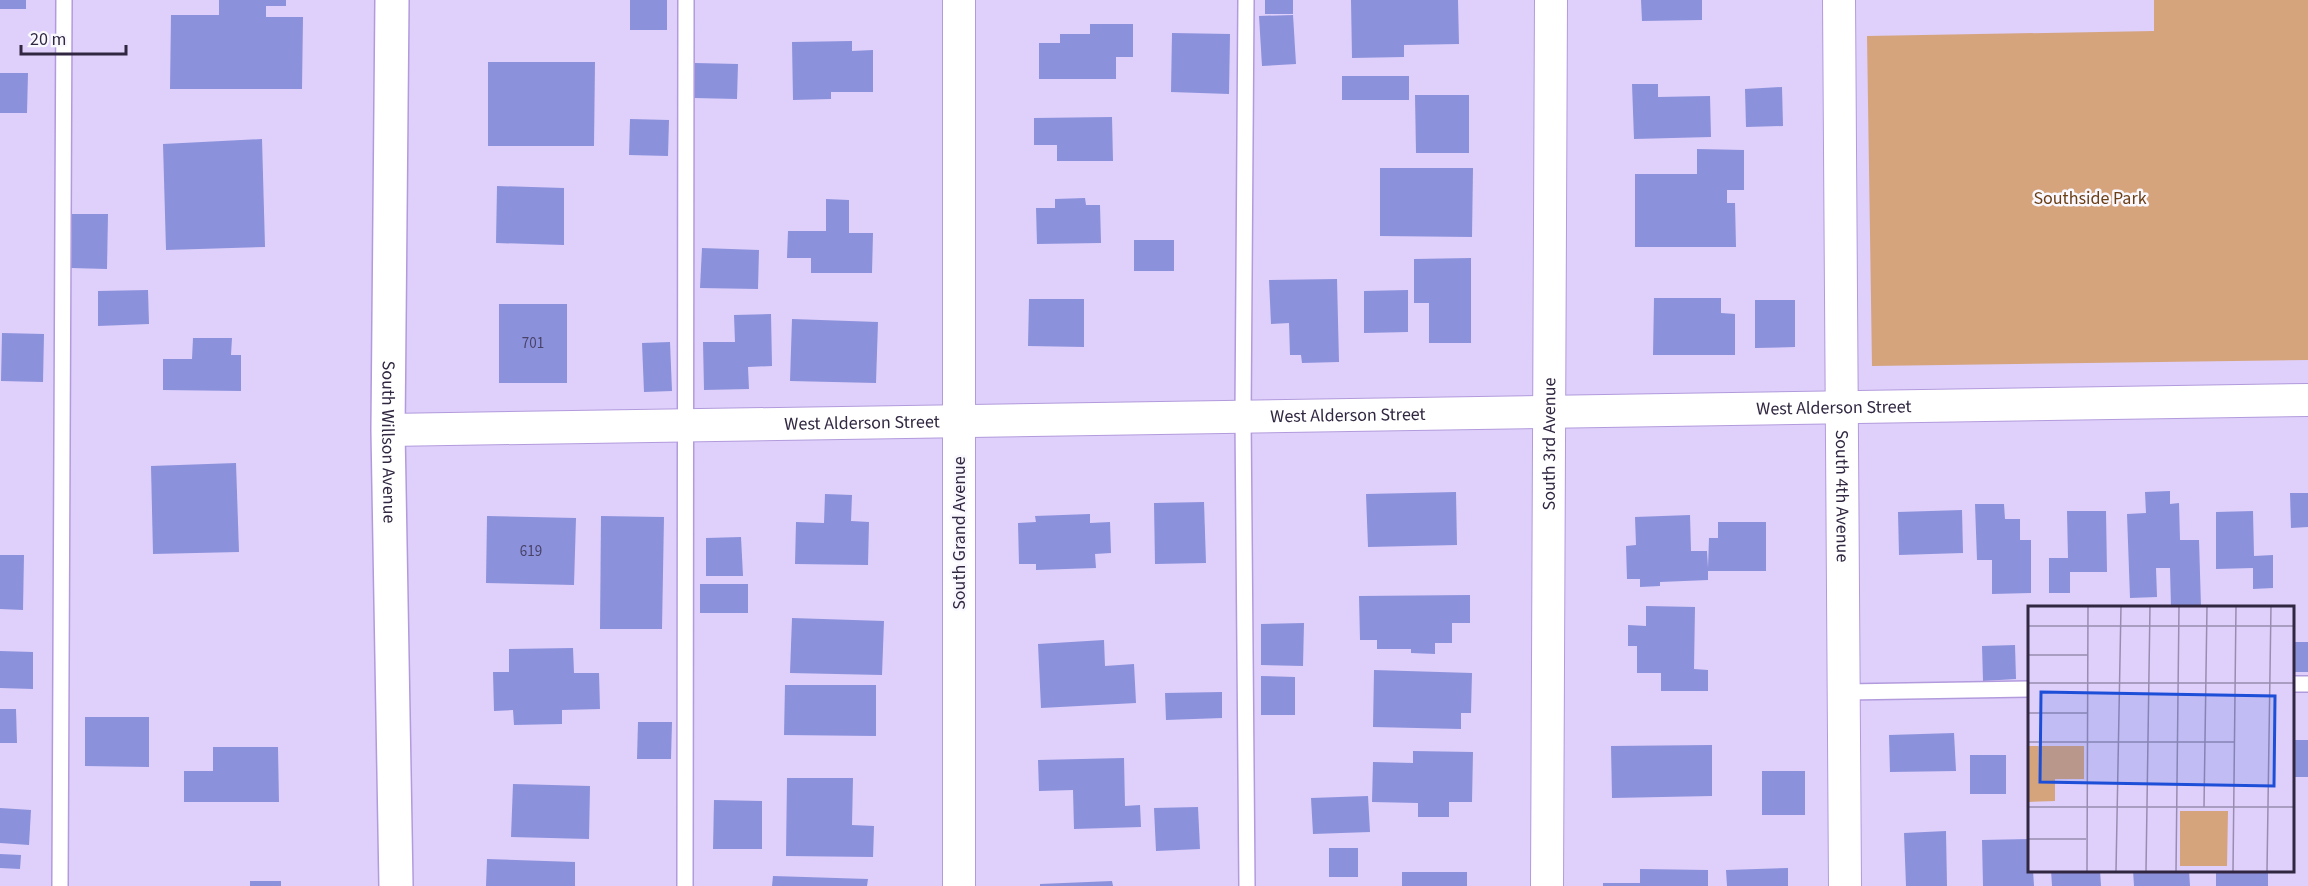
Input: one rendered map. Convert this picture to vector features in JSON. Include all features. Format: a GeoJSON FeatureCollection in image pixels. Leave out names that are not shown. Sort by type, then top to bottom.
{"type":"FeatureCollection","features":[{"type":"Feature","properties":{"kind":"main road","name":"South Willson Avenue"},"geometry":{"type":"LineString","coordinates":[[392,0],[388,430],[396,886]]}},
{"type":"Feature","properties":{"kind":"street","name":"South Grand Avenue"},"geometry":{"type":"LineString","coordinates":[[959,0],[959,886]]}},
{"type":"Feature","properties":{"kind":"street","name":"South 3rd Avenue"},"geometry":{"type":"LineString","coordinates":[[1547,886],[1547,412],[1551,0]]}},
{"type":"Feature","properties":{"kind":"street","name":"South 4th Avenue"},"geometry":{"type":"LineString","coordinates":[[1839,0],[1841,407],[1846,692],[1845,886]]}},
{"type":"Feature","properties":{"kind":"street","name":"West Alderson Street"},"geometry":{"type":"LineString","coordinates":[[388,430],[2308,400]]}},
{"type":"Feature","properties":{"kind":"lane"},"geometry":{"type":"LineString","coordinates":[[60,886],[64,0]]}},
{"type":"Feature","properties":{"kind":"lane"},"geometry":{"type":"LineString","coordinates":[[685,886],[686,0]]}},
{"type":"Feature","properties":{"kind":"lane"},"geometry":{"type":"LineString","coordinates":[[1246,0],[1243,416],[1247,886]]}},
{"type":"Feature","properties":{"kind":"lane"},"geometry":{"type":"LineString","coordinates":[[1846,692],[2028,689]]}},
{"type":"Feature","properties":{"kind":"green space","name":"Southside Park"},"geometry":{"type":"Polygon","coordinates":[[[2154,0],[2308,0],[2308,360],[1872,366],[1867,36],[2154,31],[2154,0]]]}},
{"type":"Feature","properties":{"kind":"building"},"geometry":{"type":"Polygon","coordinates":[[[0,0],[26,0],[26,9],[0,9],[0,0]]]}},
{"type":"Feature","properties":{"kind":"building"},"geometry":{"type":"Polygon","coordinates":[[[219,0],[286,0],[286,6],[266,6],[266,17],[303,17],[302,89],[170,89],[171,15],[219,15],[219,0]]]}},
{"type":"Feature","properties":{"kind":"building"},"geometry":{"type":"Polygon","coordinates":[[[630,0],[667,0],[667,30],[630,30],[630,0]]]}},
{"type":"Feature","properties":{"kind":"building"},"geometry":{"type":"Polygon","coordinates":[[[1265,0],[1293,0],[1293,14],[1265,14],[1265,0]]]}},
{"type":"Feature","properties":{"kind":"building"},"geometry":{"type":"Polygon","coordinates":[[[1351,0],[1458,0],[1459,44],[1404,45],[1404,57],[1352,58],[1351,0]]]}},
{"type":"Feature","properties":{"kind":"building"},"geometry":{"type":"Polygon","coordinates":[[[1641,0],[1702,0],[1702,20],[1642,21],[1641,0]]]}},
{"type":"Feature","properties":{"kind":"building"},"geometry":{"type":"Polygon","coordinates":[[[1293,15],[1296,64],[1262,66],[1259,16],[1293,15]]]}},
{"type":"Feature","properties":{"kind":"building"},"geometry":{"type":"Polygon","coordinates":[[[1090,24],[1133,24],[1133,57],[1116,57],[1116,79],[1039,79],[1039,43],[1060,43],[1060,34],[1090,34],[1090,24]]]}},
{"type":"Feature","properties":{"kind":"building"},"geometry":{"type":"Polygon","coordinates":[[[1172,33],[1230,34],[1229,94],[1171,92],[1172,33]]]}},
{"type":"Feature","properties":{"kind":"building"},"geometry":{"type":"Polygon","coordinates":[[[852,41],[852,51],[873,50],[873,92],[831,92],[831,99],[793,100],[792,42],[852,41]]]}},
{"type":"Feature","properties":{"kind":"building"},"geometry":{"type":"Polygon","coordinates":[[[488,62],[595,62],[594,146],[488,146],[488,62]]]}},
{"type":"Feature","properties":{"kind":"building"},"geometry":{"type":"Polygon","coordinates":[[[695,63],[738,64],[737,99],[694,98],[695,63]]]}},
{"type":"Feature","properties":{"kind":"building"},"geometry":{"type":"Polygon","coordinates":[[[0,73],[28,73],[27,113],[0,113],[0,73]]]}},
{"type":"Feature","properties":{"kind":"building"},"geometry":{"type":"Polygon","coordinates":[[[1342,76],[1409,76],[1409,100],[1342,100],[1342,76]]]}},
{"type":"Feature","properties":{"kind":"building"},"geometry":{"type":"Polygon","coordinates":[[[1632,84],[1658,84],[1658,97],[1710,96],[1711,137],[1634,139],[1632,84]]]}},
{"type":"Feature","properties":{"kind":"building"},"geometry":{"type":"Polygon","coordinates":[[[1782,87],[1783,126],[1746,127],[1745,89],[1782,87]]]}},
{"type":"Feature","properties":{"kind":"building"},"geometry":{"type":"Polygon","coordinates":[[[1415,95],[1469,95],[1469,153],[1416,153],[1415,95]]]}},
{"type":"Feature","properties":{"kind":"building"},"geometry":{"type":"Polygon","coordinates":[[[1112,117],[1113,161],[1057,161],[1057,145],[1034,145],[1034,118],[1112,117]]]}},
{"type":"Feature","properties":{"kind":"building"},"geometry":{"type":"Polygon","coordinates":[[[630,119],[669,120],[668,156],[629,155],[630,119]]]}},
{"type":"Feature","properties":{"kind":"building"},"geometry":{"type":"Polygon","coordinates":[[[262,139],[265,247],[166,250],[163,144],[262,139]]]}},
{"type":"Feature","properties":{"kind":"building"},"geometry":{"type":"Polygon","coordinates":[[[1697,149],[1744,150],[1744,190],[1727,190],[1727,203],[1735,203],[1736,247],[1635,247],[1635,174],[1697,174],[1697,149]]]}},
{"type":"Feature","properties":{"kind":"building"},"geometry":{"type":"Polygon","coordinates":[[[1380,168],[1473,168],[1472,237],[1380,236],[1380,168]]]}},
{"type":"Feature","properties":{"kind":"building"},"geometry":{"type":"Polygon","coordinates":[[[497,186],[564,188],[564,245],[496,243],[497,186]]]}},
{"type":"Feature","properties":{"kind":"building"},"geometry":{"type":"Polygon","coordinates":[[[1085,198],[1086,205],[1100,205],[1101,243],[1037,244],[1036,208],[1055,208],[1055,199],[1085,198]]]}},
{"type":"Feature","properties":{"kind":"building"},"geometry":{"type":"Polygon","coordinates":[[[826,199],[849,200],[849,233],[873,233],[872,273],[811,273],[811,258],[787,258],[788,231],[826,231],[826,199]]]}},
{"type":"Feature","properties":{"kind":"building"},"geometry":{"type":"Polygon","coordinates":[[[72,214],[108,214],[107,269],[71,268],[72,214]]]}},
{"type":"Feature","properties":{"kind":"building"},"geometry":{"type":"Polygon","coordinates":[[[1134,240],[1174,240],[1174,271],[1134,271],[1134,240]]]}},
{"type":"Feature","properties":{"kind":"building"},"geometry":{"type":"Polygon","coordinates":[[[702,248],[759,250],[758,289],[700,288],[702,248]]]}},
{"type":"Feature","properties":{"kind":"building"},"geometry":{"type":"Polygon","coordinates":[[[1471,258],[1471,343],[1429,343],[1429,303],[1414,303],[1414,259],[1471,258]]]}},
{"type":"Feature","properties":{"kind":"building"},"geometry":{"type":"Polygon","coordinates":[[[1337,279],[1339,362],[1302,363],[1301,355],[1290,355],[1289,323],[1271,324],[1269,280],[1337,279]]]}},
{"type":"Feature","properties":{"kind":"building"},"geometry":{"type":"Polygon","coordinates":[[[148,290],[149,324],[98,326],[98,291],[148,290]]]}},
{"type":"Feature","properties":{"kind":"building"},"geometry":{"type":"Polygon","coordinates":[[[1408,290],[1408,332],[1364,333],[1364,291],[1408,290]]]}},
{"type":"Feature","properties":{"kind":"building"},"geometry":{"type":"Polygon","coordinates":[[[1654,298],[1721,298],[1721,313],[1735,314],[1735,355],[1653,355],[1654,298]]]}},
{"type":"Feature","properties":{"kind":"building"},"geometry":{"type":"Polygon","coordinates":[[[1029,299],[1084,299],[1084,347],[1028,346],[1029,299]]]}},
{"type":"Feature","properties":{"kind":"building"},"geometry":{"type":"Polygon","coordinates":[[[1755,300],[1795,300],[1795,347],[1755,348],[1755,300]]]}},
{"type":"Feature","properties":{"kind":"building"},"geometry":{"type":"Polygon","coordinates":[[[499,304],[567,304],[567,383],[499,383],[499,304]]]}},
{"type":"Feature","properties":{"kind":"building"},"geometry":{"type":"Polygon","coordinates":[[[771,314],[772,366],[748,367],[749,389],[704,390],[703,342],[735,342],[734,315],[771,314]]]}},
{"type":"Feature","properties":{"kind":"building"},"geometry":{"type":"Polygon","coordinates":[[[792,319],[878,322],[876,383],[790,381],[792,319]]]}},
{"type":"Feature","properties":{"kind":"building"},"geometry":{"type":"Polygon","coordinates":[[[2,333],[44,334],[43,382],[1,381],[2,333]]]}},
{"type":"Feature","properties":{"kind":"building"},"geometry":{"type":"Polygon","coordinates":[[[193,338],[232,338],[231,355],[241,355],[241,391],[163,390],[163,359],[192,359],[193,338]]]}},
{"type":"Feature","properties":{"kind":"building"},"geometry":{"type":"Polygon","coordinates":[[[670,342],[672,391],[644,392],[642,343],[670,342]]]}},
{"type":"Feature","properties":{"kind":"building"},"geometry":{"type":"Polygon","coordinates":[[[236,463],[239,552],[153,554],[151,466],[236,463]]]}},
{"type":"Feature","properties":{"kind":"building"},"geometry":{"type":"Polygon","coordinates":[[[2170,491],[2170,504],[2179,503],[2180,540],[2199,540],[2201,606],[2171,606],[2170,568],[2156,568],[2157,597],[2130,598],[2127,514],[2146,513],[2145,492],[2170,491]]]}},
{"type":"Feature","properties":{"kind":"building"},"geometry":{"type":"Polygon","coordinates":[[[1456,492],[1457,545],[1368,547],[1366,494],[1456,492]]]}},
{"type":"Feature","properties":{"kind":"building"},"geometry":{"type":"Polygon","coordinates":[[[2290,493],[2308,493],[2308,527],[2291,528],[2290,493]]]}},
{"type":"Feature","properties":{"kind":"building"},"geometry":{"type":"Polygon","coordinates":[[[825,494],[852,495],[851,521],[869,522],[868,565],[795,564],[796,522],[824,523],[825,494]]]}},
{"type":"Feature","properties":{"kind":"building"},"geometry":{"type":"Polygon","coordinates":[[[1204,502],[1206,563],[1155,564],[1154,503],[1204,502]]]}},
{"type":"Feature","properties":{"kind":"building"},"geometry":{"type":"Polygon","coordinates":[[[1975,504],[2004,504],[2005,519],[2020,519],[2020,540],[2031,540],[2031,593],[1992,594],[1992,560],[1977,560],[1975,504]]]}},
{"type":"Feature","properties":{"kind":"building"},"geometry":{"type":"Polygon","coordinates":[[[1962,510],[1963,553],[1899,555],[1898,512],[1962,510]]]}},
{"type":"Feature","properties":{"kind":"building"},"geometry":{"type":"Polygon","coordinates":[[[2067,511],[2106,511],[2107,572],[2070,572],[2070,593],[2049,593],[2049,558],[2068,558],[2067,511]]]}},
{"type":"Feature","properties":{"kind":"building"},"geometry":{"type":"Polygon","coordinates":[[[2253,511],[2254,556],[2273,555],[2273,588],[2253,589],[2253,568],[2216,569],[2216,512],[2253,511]]]}},
{"type":"Feature","properties":{"kind":"building"},"geometry":{"type":"Polygon","coordinates":[[[1090,514],[1090,523],[1110,522],[1111,553],[1095,554],[1096,568],[1036,570],[1036,564],[1019,564],[1018,523],[1036,522],[1035,516],[1090,514]]]}},
{"type":"Feature","properties":{"kind":"building"},"geometry":{"type":"Polygon","coordinates":[[[1690,515],[1691,551],[1707,551],[1708,568],[1709,538],[1718,538],[1718,522],[1766,522],[1766,571],[1708,571],[1708,580],[1660,582],[1660,586],[1640,587],[1640,579],[1627,579],[1626,546],[1636,545],[1635,517],[1690,515]]]}},
{"type":"Feature","properties":{"kind":"building"},"geometry":{"type":"Polygon","coordinates":[[[487,516],[576,518],[574,585],[486,583],[487,516]]]}},
{"type":"Feature","properties":{"kind":"building"},"geometry":{"type":"Polygon","coordinates":[[[601,516],[664,517],[662,629],[600,629],[601,516]]]}},
{"type":"Feature","properties":{"kind":"building"},"geometry":{"type":"Polygon","coordinates":[[[741,537],[743,576],[706,576],[706,538],[741,537]]]}},
{"type":"Feature","properties":{"kind":"building"},"geometry":{"type":"Polygon","coordinates":[[[0,555],[24,555],[23,610],[0,609],[0,555]]]}},
{"type":"Feature","properties":{"kind":"building"},"geometry":{"type":"Polygon","coordinates":[[[700,584],[748,584],[748,613],[700,613],[700,584]]]}},
{"type":"Feature","properties":{"kind":"building"},"geometry":{"type":"Polygon","coordinates":[[[1470,595],[1470,623],[1452,623],[1452,643],[1435,643],[1435,654],[1411,653],[1411,649],[1377,649],[1377,640],[1360,640],[1359,596],[1470,595]]]}},
{"type":"Feature","properties":{"kind":"building"},"geometry":{"type":"Polygon","coordinates":[[[1646,606],[1695,607],[1694,669],[1708,670],[1708,691],[1661,691],[1661,673],[1637,673],[1637,646],[1628,646],[1628,625],[1646,626],[1646,606]]]}},
{"type":"Feature","properties":{"kind":"building"},"geometry":{"type":"Polygon","coordinates":[[[792,618],[884,621],[882,675],[790,673],[792,618]]]}},
{"type":"Feature","properties":{"kind":"building"},"geometry":{"type":"Polygon","coordinates":[[[1304,623],[1303,666],[1261,665],[1261,624],[1304,623]]]}},
{"type":"Feature","properties":{"kind":"building"},"geometry":{"type":"Polygon","coordinates":[[[1104,640],[1105,666],[1134,664],[1136,703],[1041,708],[1038,644],[1104,640]]]}},
{"type":"Feature","properties":{"kind":"building"},"geometry":{"type":"Polygon","coordinates":[[[2293,642],[2308,642],[2308,672],[2293,672],[2293,642]]]}},
{"type":"Feature","properties":{"kind":"building"},"geometry":{"type":"Polygon","coordinates":[[[2015,645],[2016,679],[1983,681],[1982,646],[2015,645]]]}},
{"type":"Feature","properties":{"kind":"building"},"geometry":{"type":"Polygon","coordinates":[[[573,648],[574,673],[599,673],[600,709],[562,710],[562,724],[514,725],[513,710],[494,711],[493,672],[509,672],[509,649],[573,648]]]}},
{"type":"Feature","properties":{"kind":"building"},"geometry":{"type":"Polygon","coordinates":[[[0,651],[33,652],[33,689],[0,688],[0,651]]]}},
{"type":"Feature","properties":{"kind":"building"},"geometry":{"type":"Polygon","coordinates":[[[1374,670],[1472,673],[1471,713],[1461,713],[1461,729],[1373,727],[1374,670]]]}},
{"type":"Feature","properties":{"kind":"building"},"geometry":{"type":"Polygon","coordinates":[[[1261,676],[1295,677],[1295,715],[1261,715],[1261,676]]]}},
{"type":"Feature","properties":{"kind":"building"},"geometry":{"type":"Polygon","coordinates":[[[785,685],[876,685],[876,736],[784,735],[785,685]]]}},
{"type":"Feature","properties":{"kind":"building"},"geometry":{"type":"Polygon","coordinates":[[[1222,692],[1222,718],[1166,720],[1165,693],[1222,692]]]}},
{"type":"Feature","properties":{"kind":"building"},"geometry":{"type":"Polygon","coordinates":[[[0,709],[16,709],[17,743],[0,743],[0,709]]]}},
{"type":"Feature","properties":{"kind":"building"},"geometry":{"type":"Polygon","coordinates":[[[85,717],[149,717],[149,767],[85,766],[85,717]]]}},
{"type":"Feature","properties":{"kind":"building"},"geometry":{"type":"Polygon","coordinates":[[[638,722],[672,722],[671,759],[637,759],[638,722]]]}},
{"type":"Feature","properties":{"kind":"building"},"geometry":{"type":"Polygon","coordinates":[[[1954,733],[1956,771],[1890,772],[1889,735],[1954,733]]]}},
{"type":"Feature","properties":{"kind":"building"},"geometry":{"type":"Polygon","coordinates":[[[2293,740],[2308,740],[2308,777],[2293,777],[2293,740]]]}},
{"type":"Feature","properties":{"kind":"building"},"geometry":{"type":"Polygon","coordinates":[[[1712,745],[1712,796],[1612,798],[1611,746],[1712,745]]]}},
{"type":"Feature","properties":{"kind":"building"},"geometry":{"type":"Polygon","coordinates":[[[213,747],[278,747],[279,802],[184,802],[184,771],[213,771],[213,747]]]}},
{"type":"Feature","properties":{"kind":"building"},"geometry":{"type":"Polygon","coordinates":[[[1413,751],[1473,752],[1472,802],[1449,802],[1449,817],[1418,817],[1418,803],[1372,802],[1373,762],[1413,763],[1413,751]]]}},
{"type":"Feature","properties":{"kind":"building"},"geometry":{"type":"Polygon","coordinates":[[[1970,755],[2006,755],[2006,794],[1970,794],[1970,755]]]}},
{"type":"Feature","properties":{"kind":"building"},"geometry":{"type":"Polygon","coordinates":[[[1124,758],[1125,806],[1140,805],[1141,827],[1074,829],[1073,790],[1039,791],[1038,760],[1124,758]]]}},
{"type":"Feature","properties":{"kind":"building"},"geometry":{"type":"Polygon","coordinates":[[[1762,771],[1805,771],[1805,815],[1762,815],[1762,771]]]}},
{"type":"Feature","properties":{"kind":"building"},"geometry":{"type":"Polygon","coordinates":[[[787,778],[853,778],[852,825],[874,826],[873,857],[786,856],[787,778]]]}},
{"type":"Feature","properties":{"kind":"building"},"geometry":{"type":"Polygon","coordinates":[[[513,784],[590,786],[589,839],[511,837],[513,784]]]}},
{"type":"Feature","properties":{"kind":"building"},"geometry":{"type":"Polygon","coordinates":[[[1368,796],[1370,832],[1313,834],[1311,798],[1368,796]]]}},
{"type":"Feature","properties":{"kind":"building"},"geometry":{"type":"Polygon","coordinates":[[[714,800],[762,801],[762,849],[713,849],[714,800]]]}},
{"type":"Feature","properties":{"kind":"building"},"geometry":{"type":"Polygon","coordinates":[[[1198,807],[1200,849],[1156,851],[1154,808],[1198,807]]]}},
{"type":"Feature","properties":{"kind":"building"},"geometry":{"type":"Polygon","coordinates":[[[0,808],[31,810],[29,845],[0,843],[0,808]]]}},
{"type":"Feature","properties":{"kind":"building"},"geometry":{"type":"Polygon","coordinates":[[[1946,831],[1947,886],[1906,886],[1904,833],[1946,831]]]}},
{"type":"Feature","properties":{"kind":"building"},"geometry":{"type":"Polygon","coordinates":[[[2028,839],[2028,871],[2033,871],[2034,886],[1983,886],[1982,840],[2028,839]]]}},
{"type":"Feature","properties":{"kind":"building"},"geometry":{"type":"Polygon","coordinates":[[[1329,848],[1358,848],[1358,877],[1329,877],[1329,848]]]}},
{"type":"Feature","properties":{"kind":"building"},"geometry":{"type":"Polygon","coordinates":[[[0,854],[21,855],[20,869],[0,868],[0,854]]]}},
{"type":"Feature","properties":{"kind":"building"},"geometry":{"type":"Polygon","coordinates":[[[487,859],[575,862],[575,886],[486,886],[487,859]]]}},
{"type":"Feature","properties":{"kind":"building"},"geometry":{"type":"Polygon","coordinates":[[[1788,868],[1788,886],[1727,886],[1726,870],[1788,868]]]}},
{"type":"Feature","properties":{"kind":"building"},"geometry":{"type":"Polygon","coordinates":[[[1640,869],[1708,870],[1708,886],[1603,886],[1603,883],[1640,883],[1640,869]]]}},
{"type":"Feature","properties":{"kind":"building"},"geometry":{"type":"Polygon","coordinates":[[[2051,871],[2100,871],[2101,886],[2052,886],[2051,871]]]}},
{"type":"Feature","properties":{"kind":"building"},"geometry":{"type":"Polygon","coordinates":[[[2133,871],[2189,871],[2190,886],[2134,886],[2133,871]]]}},
{"type":"Feature","properties":{"kind":"building"},"geometry":{"type":"Polygon","coordinates":[[[2216,871],[2268,871],[2268,886],[2216,886],[2216,871]]]}},
{"type":"Feature","properties":{"kind":"building"},"geometry":{"type":"Polygon","coordinates":[[[1402,872],[1467,872],[1467,886],[1402,886],[1402,872]]]}},
{"type":"Feature","properties":{"kind":"building"},"geometry":{"type":"Polygon","coordinates":[[[773,876],[868,879],[867,886],[772,886],[773,876]]]}},
{"type":"Feature","properties":{"kind":"building"},"geometry":{"type":"Polygon","coordinates":[[[250,881],[281,881],[281,886],[250,886],[250,881]]]}},
{"type":"Feature","properties":{"kind":"building"},"geometry":{"type":"Polygon","coordinates":[[[1112,881],[1113,886],[1040,886],[1040,884],[1112,881]]]}}]}
